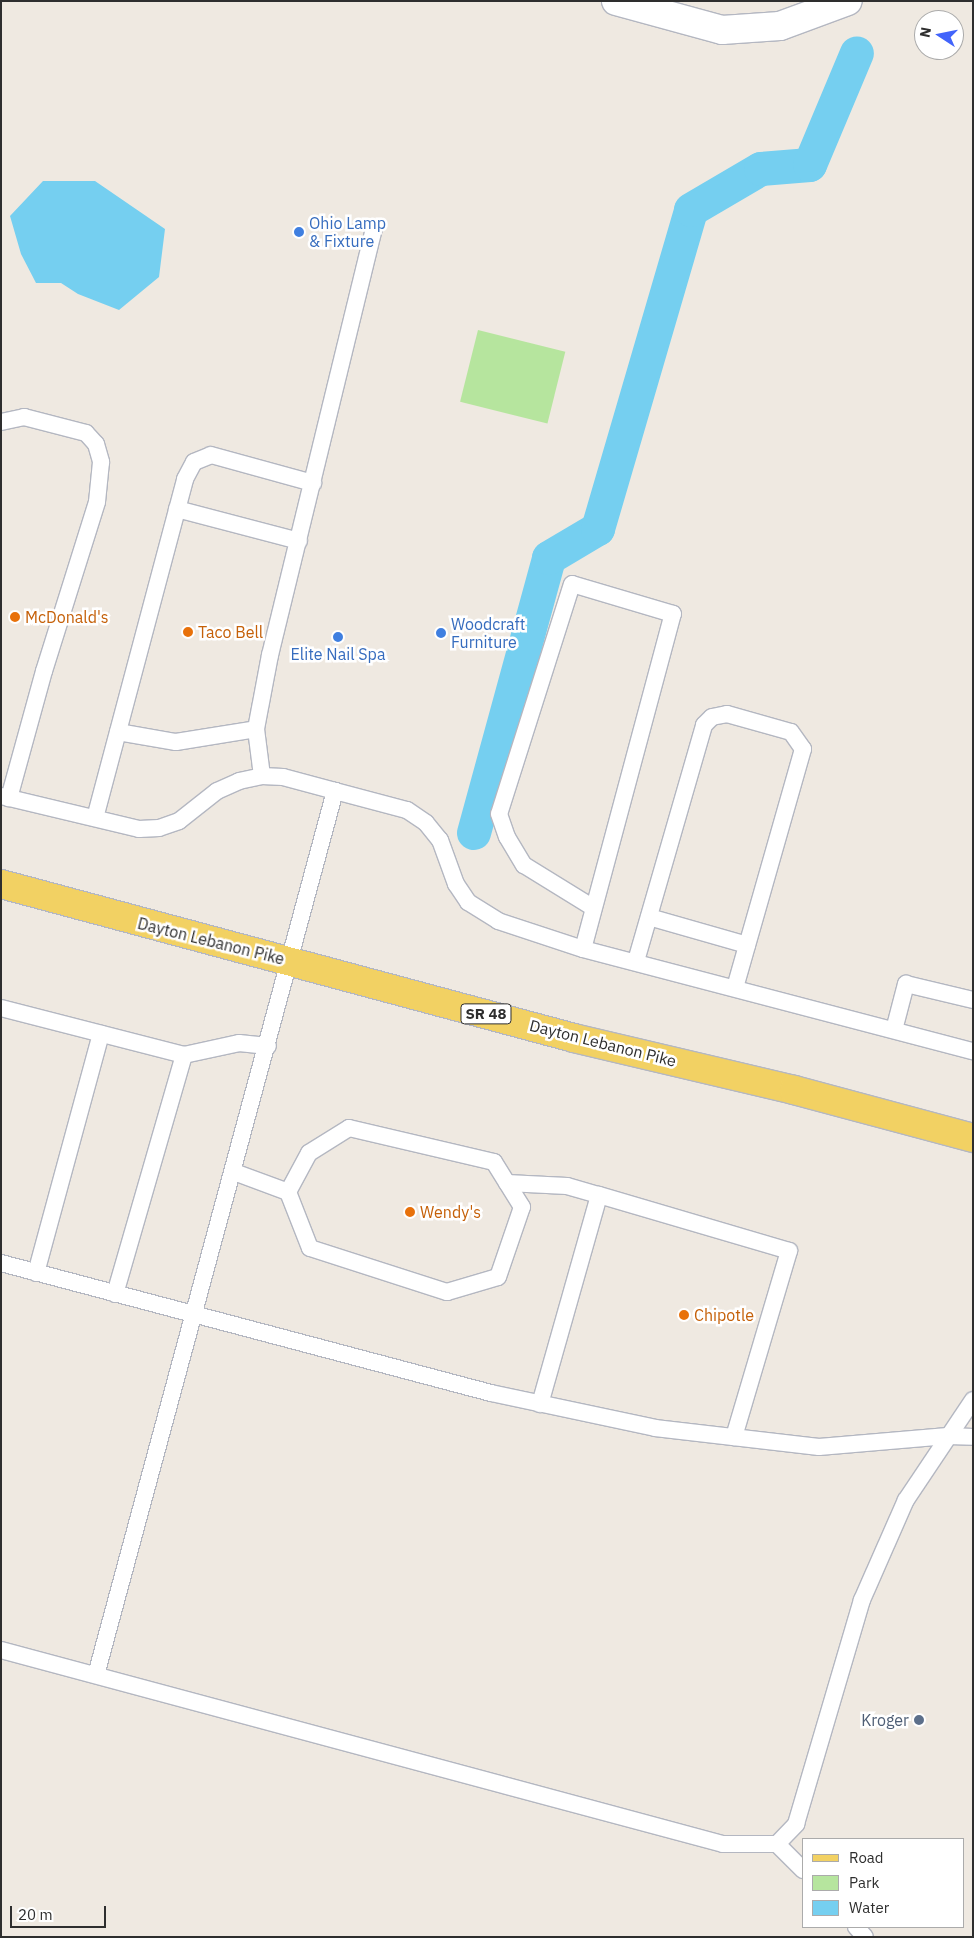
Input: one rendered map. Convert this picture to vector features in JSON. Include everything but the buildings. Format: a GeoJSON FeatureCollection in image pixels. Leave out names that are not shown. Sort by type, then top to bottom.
{"type":"FeatureCollection","features":[{"type":"Feature","properties":{"kind":"main road","name":"Dayton Lebanon Pike"},"geometry":{"type":"LineString","coordinates":[[1,884],[574,1038],[794,1090],[973,1138]]}},
{"type":"Feature","properties":{"kind":"street"},"geometry":{"type":"LineString","coordinates":[[616,1],[722,30],[780,26],[848,1]]}},
{"type":"Feature","properties":{"kind":"lane"},"geometry":{"type":"LineString","coordinates":[[262,776],[256,729],[270,655],[374,228]]}},
{"type":"Feature","properties":{"kind":"lane"},"geometry":{"type":"LineString","coordinates":[[1,422],[24,416],[86,433],[96,444],[101,462],[97,502],[5,797],[139,829],[160,828],[179,821],[217,791],[239,780],[262,776],[283,777],[335,790],[407,810],[426,823],[440,840],[456,884],[468,902],[485,915],[582,949],[636,961],[973,1051]]}},
{"type":"Feature","properties":{"kind":"lane"},"geometry":{"type":"LineString","coordinates":[[95,818],[185,479],[194,462],[211,455],[313,483]]}},
{"type":"Feature","properties":{"kind":"lane"},"geometry":{"type":"LineString","coordinates":[[177,509],[299,541]]}},
{"type":"Feature","properties":{"kind":"lane"},"geometry":{"type":"LineString","coordinates":[[582,949],[673,614],[572,584],[499,814],[507,837],[524,865],[592,907]]}},
{"type":"Feature","properties":{"kind":"lane"},"geometry":{"type":"LineString","coordinates":[[636,961],[704,725],[712,717],[727,714],[790,732],[803,749],[735,987]]}},
{"type":"Feature","properties":{"kind":"lane"},"geometry":{"type":"LineString","coordinates":[[118,732],[176,742],[256,729]]}},
{"type":"Feature","properties":{"kind":"lane"},"geometry":{"type":"LineString","coordinates":[[96,1675],[291,961],[335,790]]}},
{"type":"Feature","properties":{"kind":"lane"},"geometry":{"type":"LineString","coordinates":[[649,917],[748,945]]}},
{"type":"Feature","properties":{"kind":"lane"},"geometry":{"type":"LineString","coordinates":[[894,1030],[906,984],[973,1000]]}},
{"type":"Feature","properties":{"kind":"lane"},"geometry":{"type":"LineString","coordinates":[[1,1008],[184,1055],[239,1043],[268,1046]]}},
{"type":"Feature","properties":{"kind":"lane"},"geometry":{"type":"LineString","coordinates":[[36,1273],[101,1034]]}},
{"type":"Feature","properties":{"kind":"lane"},"geometry":{"type":"LineString","coordinates":[[115,1294],[184,1055]]}},
{"type":"Feature","properties":{"kind":"lane"},"geometry":{"type":"LineString","coordinates":[[234,1172],[288,1192],[310,1248],[447,1292],[498,1277],[522,1207],[494,1162],[349,1128],[309,1152],[288,1192]]}},
{"type":"Feature","properties":{"kind":"lane"},"geometry":{"type":"LineString","coordinates":[[507,1183],[567,1186],[789,1251],[734,1437]]}},
{"type":"Feature","properties":{"kind":"lane"},"geometry":{"type":"LineString","coordinates":[[540,1404],[599,1195]]}},
{"type":"Feature","properties":{"kind":"lane"},"geometry":{"type":"LineString","coordinates":[[1,1263],[540,1404],[655,1428],[819,1447],[948,1436],[973,1437]]}},
{"type":"Feature","properties":{"kind":"lane"},"geometry":{"type":"LineString","coordinates":[[777,1844],[796,1824],[862,1600],[906,1500],[973,1400]]}},
{"type":"Feature","properties":{"kind":"lane"},"geometry":{"type":"LineString","coordinates":[[1,1650],[723,1844],[777,1844],[802,1869]]}},
{"type":"Feature","properties":{"kind":"green space"},"geometry":{"type":"Polygon","coordinates":[[[478,330],[565,352],[547,424],[460,402],[478,330]]]}},
{"type":"Feature","properties":{"kind":"water"},"geometry":{"type":"Polygon","coordinates":[[[43,181],[95,181],[165,229],[159,277],[119,310],[78,294],[61,283],[36,283],[21,254],[10,216],[43,181]]]}},
{"type":"Feature","properties":{"kind":"waterway"},"geometry":{"type":"LineString","coordinates":[[474,833],[549,558],[598,529],[691,210],[761,169],[810,165],[857,53]]}},
{"type":"Feature","properties":{"kind":"place","name":"Ohio Lamp & Fixture"},"geometry":{"type":"Point","coordinates":[299,232]}},
{"type":"Feature","properties":{"kind":"place","name":"McDonald's"},"geometry":{"type":"Point","coordinates":[15,617]}},
{"type":"Feature","properties":{"kind":"place","name":"Taco Bell"},"geometry":{"type":"Point","coordinates":[188,632]}},
{"type":"Feature","properties":{"kind":"place","name":"Woodcraft Furniture"},"geometry":{"type":"Point","coordinates":[441,633]}},
{"type":"Feature","properties":{"kind":"place","name":"Elite Nail Spa"},"geometry":{"type":"Point","coordinates":[338,637]}},
{"type":"Feature","properties":{"kind":"place","name":"Wendy's"},"geometry":{"type":"Point","coordinates":[410,1212]}},
{"type":"Feature","properties":{"kind":"place","name":"Chipotle"},"geometry":{"type":"Point","coordinates":[684,1315]}},
{"type":"Feature","properties":{"kind":"place","name":"Kroger"},"geometry":{"type":"Point","coordinates":[919,1720]}}]}
